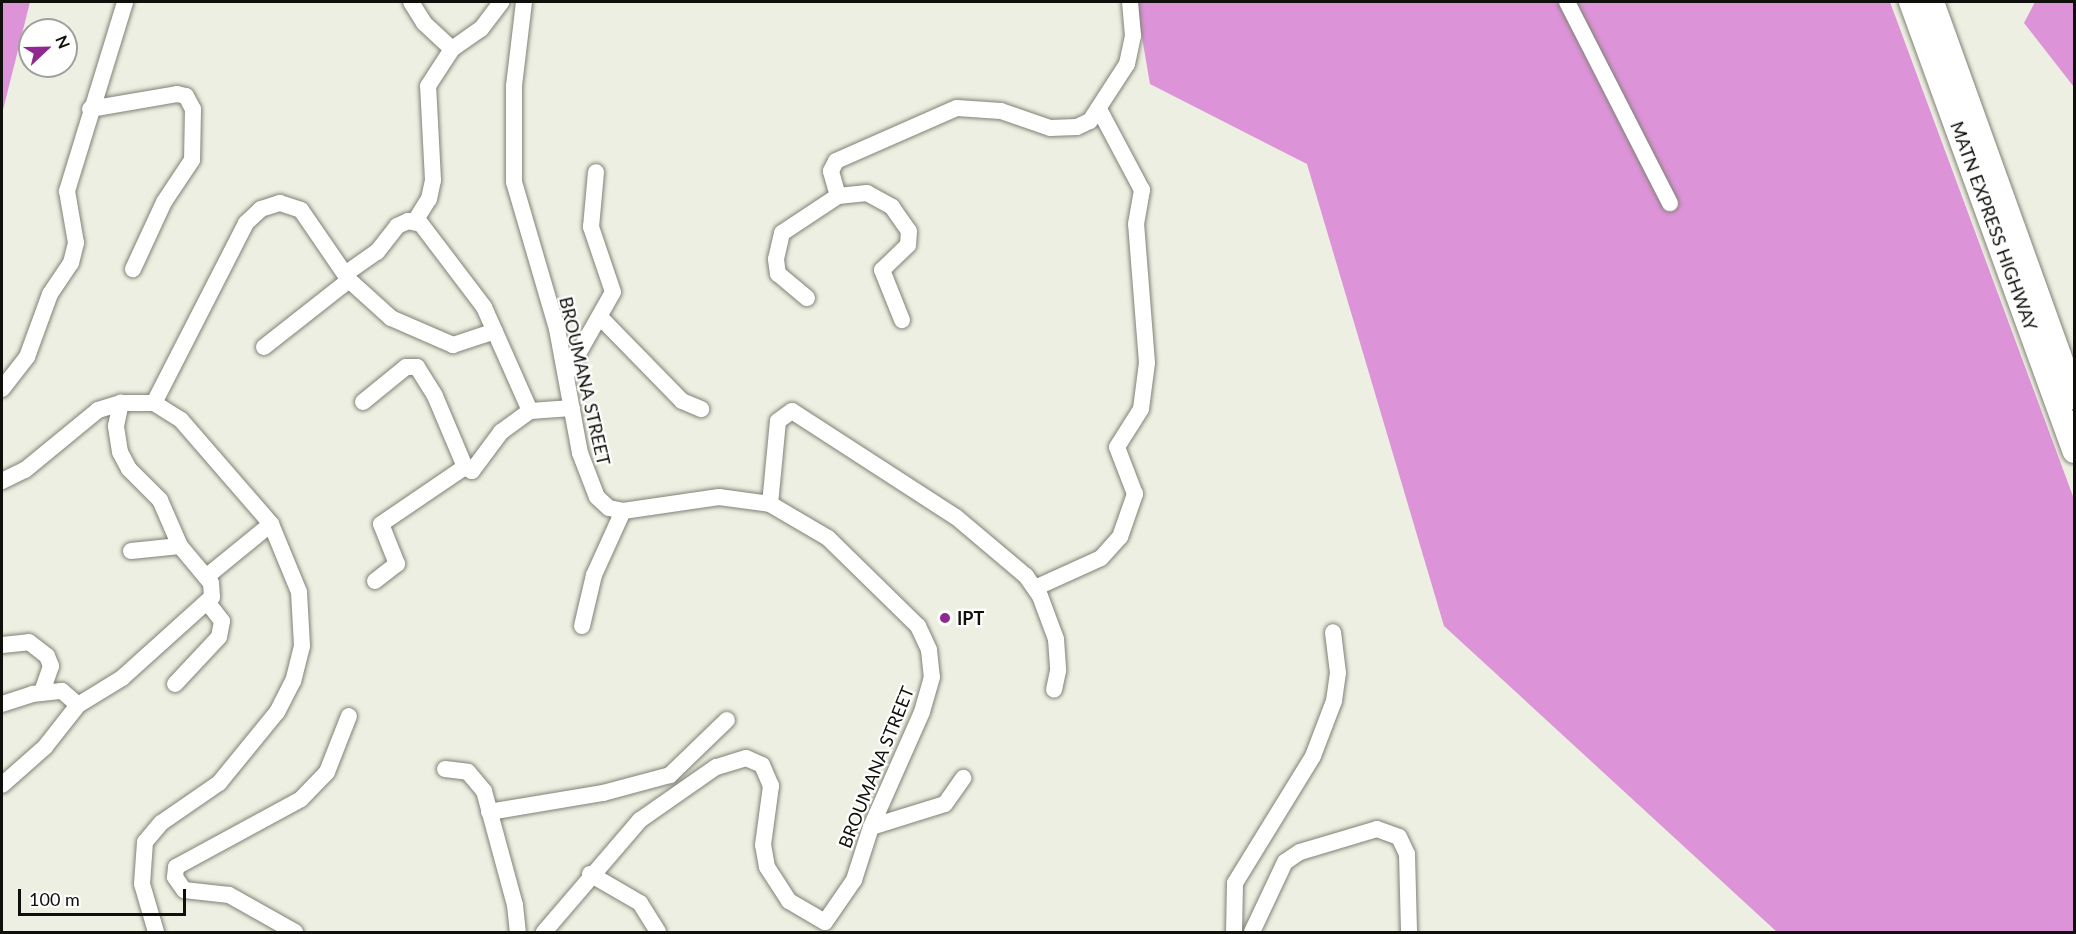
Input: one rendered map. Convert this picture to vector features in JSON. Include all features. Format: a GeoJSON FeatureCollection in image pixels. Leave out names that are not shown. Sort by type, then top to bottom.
{"type":"FeatureCollection","features":[{"type":"Feature","properties":{"kind":"highway","name":"MATN EXPRESS HIGHWAY"},"geometry":{"type":"LineString","coordinates":[[1911,2],[2074,451]]}},
{"type":"Feature","properties":{"kind":"highway","name":"MATN EXPRESS HIGHWAY"},"geometry":{"type":"LineString","coordinates":[[1932,2],[2074,397]]}},
{"type":"Feature","properties":{"kind":"street"},"geometry":{"type":"LineString","coordinates":[[2,389],[27,357],[50,294],[71,263],[76,243],[67,191],[90,109],[125,2]]}},
{"type":"Feature","properties":{"kind":"street"},"geometry":{"type":"LineString","coordinates":[[411,2],[424,23],[452,49]]}},
{"type":"Feature","properties":{"kind":"street"},"geometry":{"type":"LineString","coordinates":[[264,347],[377,252],[396,226],[415,221],[429,199],[433,180],[428,86],[452,49],[481,29],[501,2]]}},
{"type":"Feature","properties":{"kind":"street","name":"BROUMANA STREET"},"geometry":{"type":"LineString","coordinates":[[524,2],[514,86],[514,182],[566,375],[588,480],[609,508],[623,511],[719,497],[770,504],[828,538],[926,638],[932,677],[922,712],[871,827],[854,880],[828,927],[789,901],[767,867],[763,845],[771,786],[762,765],[746,758],[728,761],[640,820],[590,874],[544,933]]}},
{"type":"Feature","properties":{"kind":"street"},"geometry":{"type":"LineString","coordinates":[[838,196],[831,171],[836,161],[929,117],[957,108],[1001,111],[1061,129],[1090,121],[1127,64],[1133,36],[1130,2]]}},
{"type":"Feature","properties":{"kind":"street"},"geometry":{"type":"LineString","coordinates":[[1567,2],[1670,203]]}},
{"type":"Feature","properties":{"kind":"street"},"geometry":{"type":"LineString","coordinates":[[90,109],[177,94],[186,96],[193,109],[192,160],[165,202],[133,269]]}},
{"type":"Feature","properties":{"kind":"street"},"geometry":{"type":"LineString","coordinates":[[1035,588],[1101,558],[1120,537],[1135,494],[1116,447],[1141,409],[1147,363],[1136,224],[1142,190],[1099,109]]}},
{"type":"Feature","properties":{"kind":"street"},"geometry":{"type":"LineString","coordinates":[[566,375],[601,318],[613,292],[591,227],[596,172]]}},
{"type":"Feature","properties":{"kind":"street"},"geometry":{"type":"LineString","coordinates":[[807,298],[778,274],[777,246],[789,224],[825,208],[838,196],[874,194],[905,223],[908,245],[882,270],[902,320]]}},
{"type":"Feature","properties":{"kind":"street"},"geometry":{"type":"LineString","coordinates":[[154,403],[252,215],[280,203],[295,206],[347,277],[391,318],[432,332],[449,344],[495,331]]}},
{"type":"Feature","properties":{"kind":"street"},"geometry":{"type":"LineString","coordinates":[[415,221],[470,282],[495,331],[530,411]]}},
{"type":"Feature","properties":{"kind":"street"},"geometry":{"type":"LineString","coordinates":[[601,318],[659,381],[689,406],[701,409]]}},
{"type":"Feature","properties":{"kind":"street"},"geometry":{"type":"LineString","coordinates":[[363,402],[406,367],[417,367],[435,396],[465,467],[472,471],[501,432],[530,411],[572,408]]}},
{"type":"Feature","properties":{"kind":"street"},"geometry":{"type":"LineString","coordinates":[[2,785],[53,739],[78,705],[122,678],[208,603],[213,590],[206,577],[180,546],[160,500],[129,469],[120,452],[116,426],[121,403]]}},
{"type":"Feature","properties":{"kind":"street"},"geometry":{"type":"LineString","coordinates":[[2,481],[25,470],[98,410],[121,403],[154,403],[181,420],[271,524],[299,592],[303,628],[299,663],[286,697],[254,745],[219,783],[161,823],[146,842],[142,884],[156,933]]}},
{"type":"Feature","properties":{"kind":"street"},"geometry":{"type":"LineString","coordinates":[[770,504],[778,421],[792,411],[956,517],[1035,588],[1056,639],[1059,660],[1054,690]]}},
{"type":"Feature","properties":{"kind":"street"},"geometry":{"type":"LineString","coordinates":[[375,582],[397,564],[381,524],[465,467]]}},
{"type":"Feature","properties":{"kind":"street"},"geometry":{"type":"LineString","coordinates":[[582,626],[594,575],[623,511]]}},
{"type":"Feature","properties":{"kind":"street"},"geometry":{"type":"LineString","coordinates":[[206,577],[271,524]]}},
{"type":"Feature","properties":{"kind":"street"},"geometry":{"type":"LineString","coordinates":[[131,551],[180,546]]}},
{"type":"Feature","properties":{"kind":"street"},"geometry":{"type":"LineString","coordinates":[[176,684],[219,637],[222,621],[208,603]]}},
{"type":"Feature","properties":{"kind":"street"},"geometry":{"type":"LineString","coordinates":[[1234,933],[1235,883],[1313,756],[1334,701],[1338,673],[1333,632]]}},
{"type":"Feature","properties":{"kind":"street"},"geometry":{"type":"LineString","coordinates":[[2,645],[29,642],[47,656],[51,666],[42,692]]}},
{"type":"Feature","properties":{"kind":"street"},"geometry":{"type":"LineString","coordinates":[[2,704],[42,692],[62,692],[78,705]]}},
{"type":"Feature","properties":{"kind":"street"},"geometry":{"type":"LineString","coordinates":[[294,933],[229,895],[184,890],[175,877],[176,867],[301,799],[327,772],[349,716]]}},
{"type":"Feature","properties":{"kind":"street"},"geometry":{"type":"LineString","coordinates":[[489,812],[603,793],[679,771],[727,720]]}},
{"type":"Feature","properties":{"kind":"street"},"geometry":{"type":"LineString","coordinates":[[445,769],[468,772],[477,780],[489,812],[518,933]]}},
{"type":"Feature","properties":{"kind":"street"},"geometry":{"type":"LineString","coordinates":[[679,771],[700,778]]}},
{"type":"Feature","properties":{"kind":"street"},"geometry":{"type":"LineString","coordinates":[[871,827],[945,804],[963,778]]}},
{"type":"Feature","properties":{"kind":"street"},"geometry":{"type":"LineString","coordinates":[[1252,933],[1285,862],[1300,852],[1377,829],[1399,837],[1407,854],[1409,933]]}},
{"type":"Feature","properties":{"kind":"street"},"geometry":{"type":"LineString","coordinates":[[590,874],[640,903],[658,933]]}},
{"type":"Feature","properties":{"kind":"shaded area"},"geometry":{"type":"Polygon","coordinates":[[[2,2],[30,2],[26,18],[18,18],[18,50],[2,114],[2,2]]]}},
{"type":"Feature","properties":{"kind":"shaded area"},"geometry":{"type":"Polygon","coordinates":[[[1136,2],[1890,2],[2074,499],[2074,932],[1777,932],[1444,626],[1307,164],[1150,84],[1136,2]]]}},
{"type":"Feature","properties":{"kind":"shaded area"},"geometry":{"type":"Polygon","coordinates":[[[2035,2],[2074,2],[2074,87],[2024,23],[2035,2]]]}},
{"type":"Feature","properties":{"kind":"place","name":"IPT"},"geometry":{"type":"Point","coordinates":[945,618]}}]}
